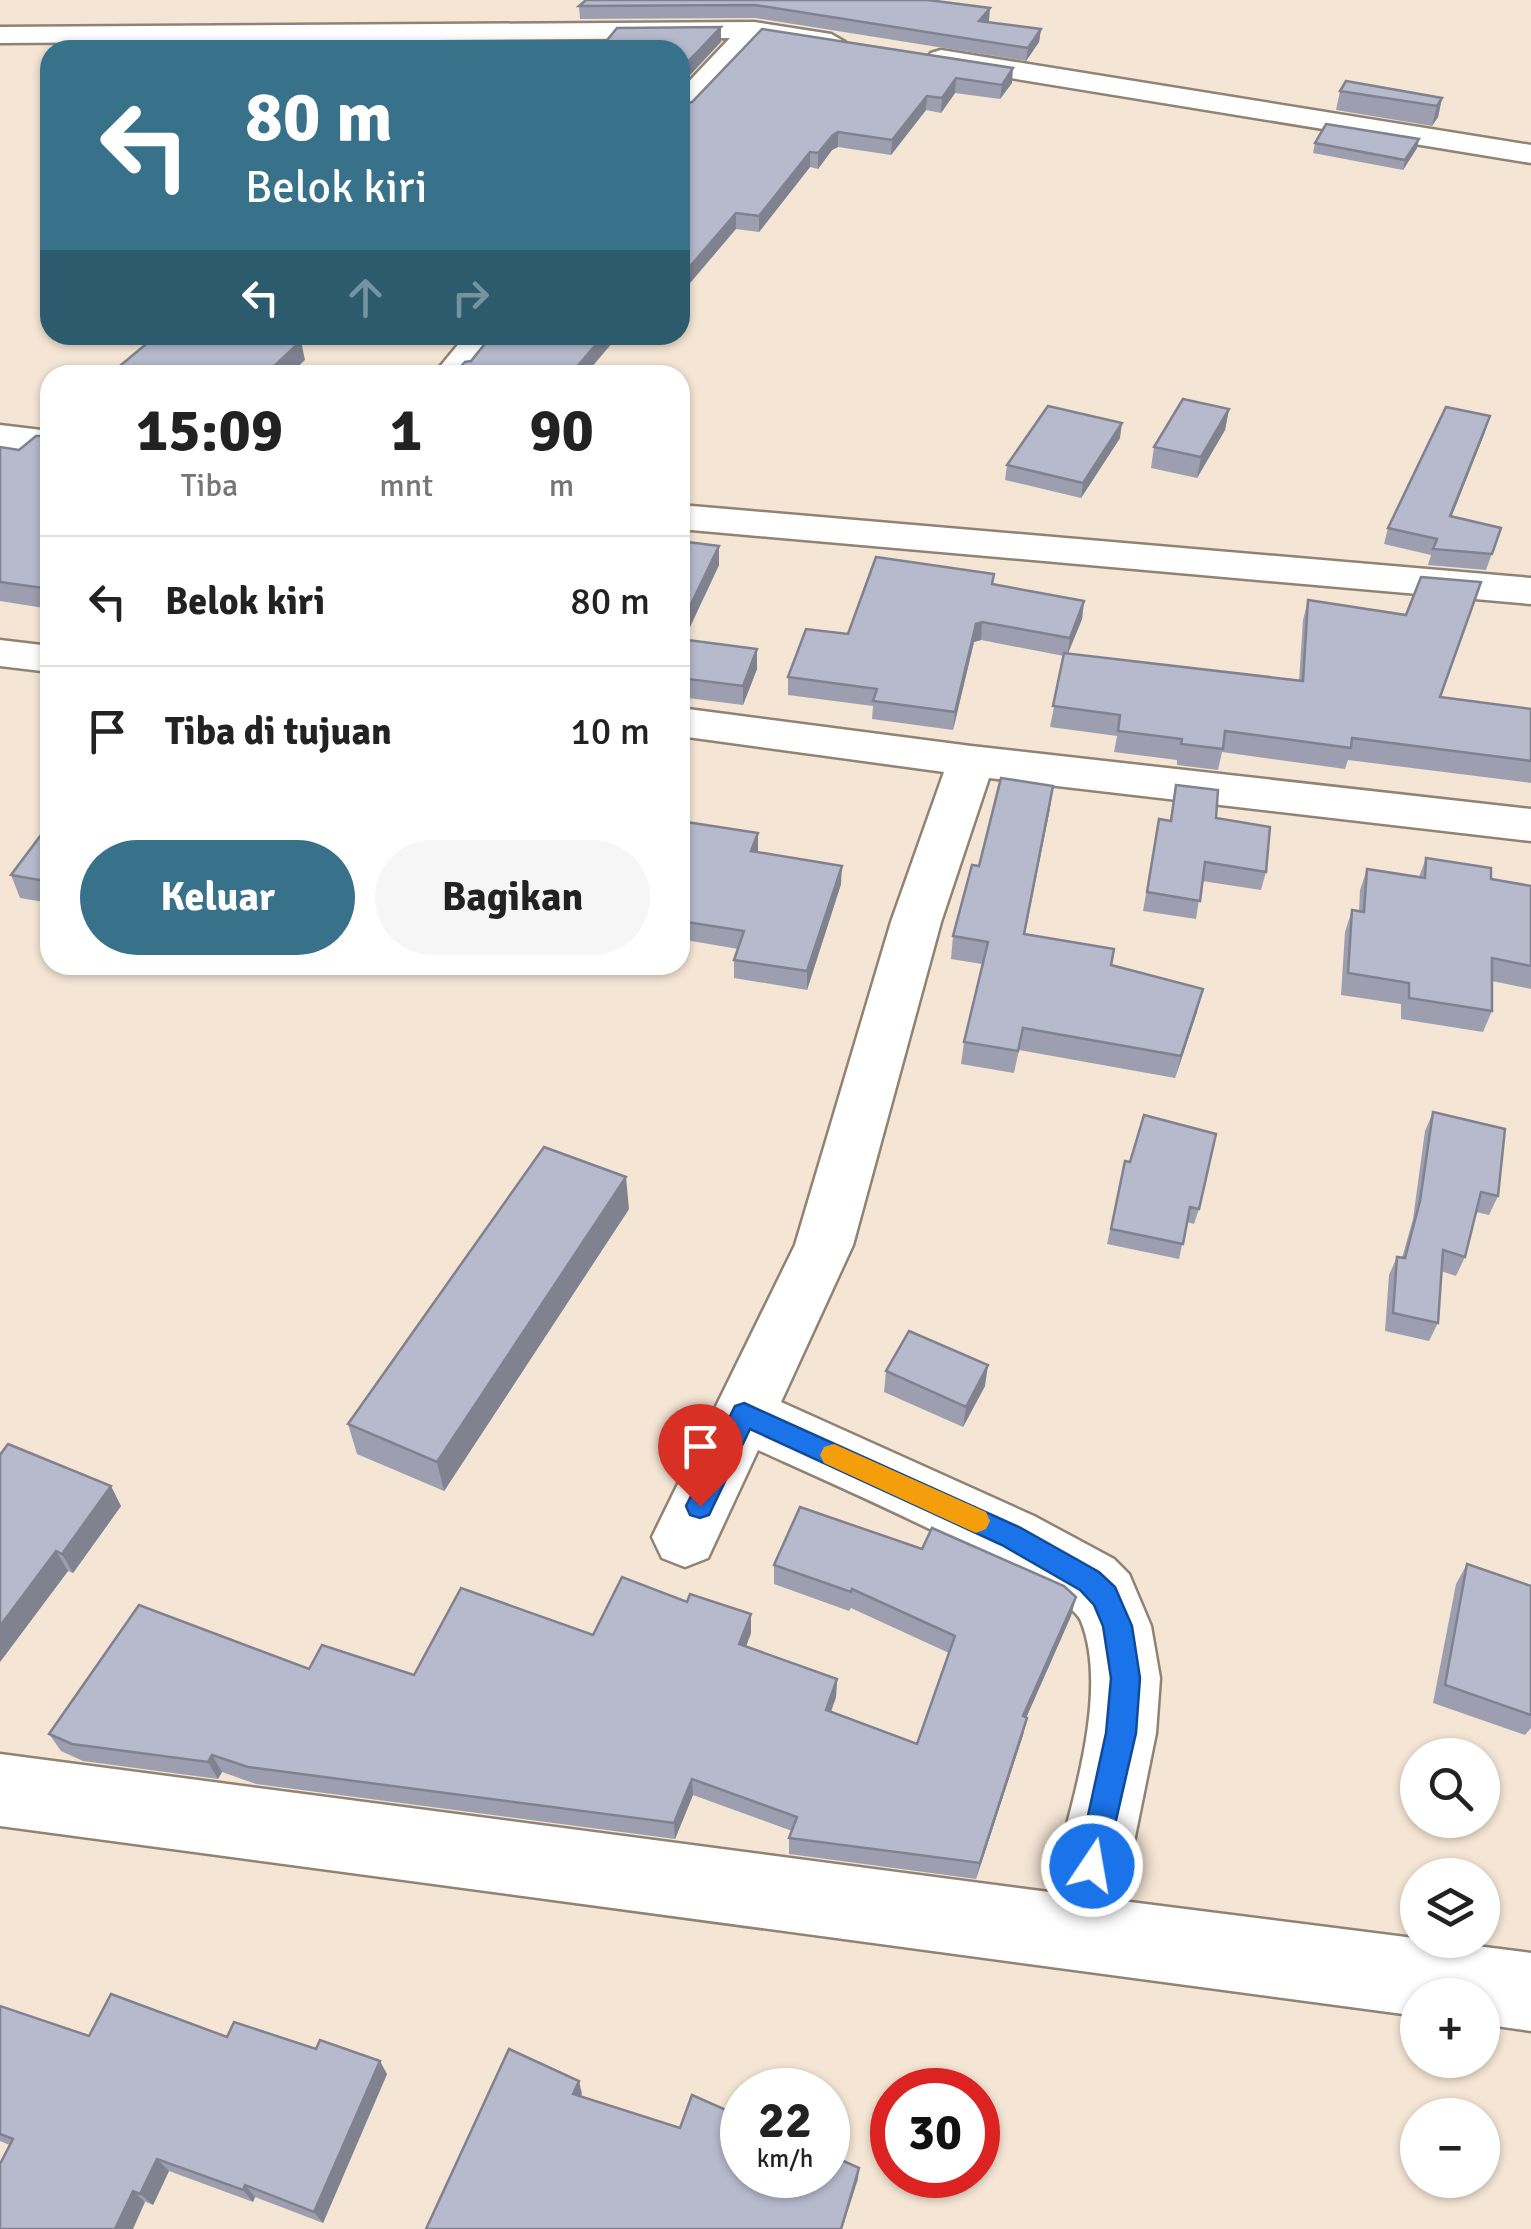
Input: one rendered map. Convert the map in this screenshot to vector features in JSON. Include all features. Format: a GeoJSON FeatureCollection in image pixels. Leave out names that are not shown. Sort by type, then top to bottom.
{"type":"FeatureCollection","features":[{"type":"Feature","properties":{"kind":"street"},"geometry":{"type":"LineString","coordinates":[[0,35],[754,30],[865,47]]}},
{"type":"Feature","properties":{"kind":"street"},"geometry":{"type":"LineString","coordinates":[[690,97],[754,30]]}},
{"type":"Feature","properties":{"kind":"street"},"geometry":{"type":"LineString","coordinates":[[921,56],[1531,154]]}},
{"type":"Feature","properties":{"kind":"street"},"geometry":{"type":"LineString","coordinates":[[459,365],[476,345]]}},
{"type":"Feature","properties":{"kind":"street"},"geometry":{"type":"LineString","coordinates":[[0,436],[40,441]]}},
{"type":"Feature","properties":{"kind":"street"},"geometry":{"type":"LineString","coordinates":[[690,518],[1531,591]]}},
{"type":"Feature","properties":{"kind":"street"},"geometry":{"type":"LineString","coordinates":[[0,653],[40,658]]}},
{"type":"Feature","properties":{"kind":"street"},"geometry":{"type":"LineString","coordinates":[[690,723],[972,761],[1531,825]]}},
{"type":"Feature","properties":{"kind":"street"},"geometry":{"type":"LineString","coordinates":[[685,1537],[824,1245],[916,922],[972,761]]}},
{"type":"Feature","properties":{"kind":"street"},"geometry":{"type":"LineString","coordinates":[[744,1414],[1011,1537],[1090,1581],[1105,1596],[1118,1626],[1124,1696],[1121,1733],[1078,1933]]}},
{"type":"Feature","properties":{"kind":"street"},"geometry":{"type":"LineString","coordinates":[[0,1790],[1531,1992]]}},
{"type":"Feature","properties":{"kind":"building"},"geometry":{"type":"Polygon","coordinates":[[[586,0],[928,0],[990,8],[979,21],[1041,29],[1028,48],[755,5],[579,6],[586,0]]]}},
{"type":"Feature","properties":{"kind":"building"},"geometry":{"type":"Polygon","coordinates":[[[721,27],[690,60],[690,40],[607,40],[617,28],[721,27]]]}},
{"type":"Feature","properties":{"kind":"building"},"geometry":{"type":"Polygon","coordinates":[[[762,29],[1013,68],[1002,85],[956,78],[942,98],[927,96],[892,140],[838,132],[833,135],[818,153],[810,152],[759,216],[736,213],[690,266],[692,102],[762,29]]]}},
{"type":"Feature","properties":{"kind":"building"},"geometry":{"type":"Polygon","coordinates":[[[1346,81],[1442,98],[1437,106],[1340,91],[1346,81]]]}},
{"type":"Feature","properties":{"kind":"building"},"geometry":{"type":"Polygon","coordinates":[[[1326,124],[1419,139],[1405,160],[1315,143],[1326,124]]]}},
{"type":"Feature","properties":{"kind":"building"},"geometry":{"type":"Polygon","coordinates":[[[145,345],[297,345],[275,365],[121,365],[145,345]]]}},
{"type":"Feature","properties":{"kind":"building"},"geometry":{"type":"Polygon","coordinates":[[[484,345],[596,345],[578,365],[462,365],[471,361],[484,345]]]}},
{"type":"Feature","properties":{"kind":"building"},"geometry":{"type":"Polygon","coordinates":[[[1183,399],[1229,409],[1201,457],[1154,447],[1183,399]]]}},
{"type":"Feature","properties":{"kind":"building"},"geometry":{"type":"Polygon","coordinates":[[[1048,406],[1122,423],[1083,483],[1007,465],[1048,406]]]}},
{"type":"Feature","properties":{"kind":"building"},"geometry":{"type":"Polygon","coordinates":[[[1446,407],[1490,416],[1450,516],[1501,528],[1492,554],[1433,549],[1437,539],[1388,528],[1446,407]]]}},
{"type":"Feature","properties":{"kind":"building"},"geometry":{"type":"Polygon","coordinates":[[[40,436],[40,588],[0,582],[0,447],[19,450],[40,436]]]}},
{"type":"Feature","properties":{"kind":"building"},"geometry":{"type":"Polygon","coordinates":[[[690,542],[719,546],[690,606],[690,542]]]}},
{"type":"Feature","properties":{"kind":"building"},"geometry":{"type":"Polygon","coordinates":[[[876,557],[994,574],[992,584],[1084,601],[1070,638],[976,624],[955,712],[873,701],[877,689],[788,677],[806,629],[848,634],[876,557]]]}},
{"type":"Feature","properties":{"kind":"building"},"geometry":{"type":"Polygon","coordinates":[[[1421,577],[1481,582],[1440,697],[1531,709],[1531,761],[1352,738],[1351,748],[1225,731],[1223,749],[1118,731],[1120,715],[1053,706],[1064,653],[1303,681],[1308,600],[1406,615],[1421,577]]]}},
{"type":"Feature","properties":{"kind":"building"},"geometry":{"type":"Polygon","coordinates":[[[690,640],[757,649],[743,686],[690,679],[690,640]]]}},
{"type":"Feature","properties":{"kind":"building"},"geometry":{"type":"Polygon","coordinates":[[[1001,778],[1053,786],[1024,934],[1114,949],[1111,965],[1203,989],[1181,1056],[1023,1028],[1018,1051],[964,1042],[988,942],[953,936],[972,865],[979,866],[1001,778]]]}},
{"type":"Feature","properties":{"kind":"building"},"geometry":{"type":"Polygon","coordinates":[[[1176,785],[1218,790],[1216,818],[1270,827],[1266,872],[1205,862],[1200,901],[1147,892],[1159,819],[1171,821],[1176,785]]]}},
{"type":"Feature","properties":{"kind":"building"},"geometry":{"type":"Polygon","coordinates":[[[690,823],[758,833],[751,851],[842,866],[807,971],[734,960],[744,931],[690,923],[690,823]]]}},
{"type":"Feature","properties":{"kind":"building"},"geometry":{"type":"Polygon","coordinates":[[[40,836],[40,880],[11,875],[40,836]]]}},
{"type":"Feature","properties":{"kind":"building"},"geometry":{"type":"Polygon","coordinates":[[[1426,858],[1491,868],[1491,879],[1531,886],[1531,966],[1492,958],[1492,1011],[1409,998],[1409,983],[1348,973],[1352,910],[1364,912],[1367,869],[1425,878],[1426,858]]]}},
{"type":"Feature","properties":{"kind":"building"},"geometry":{"type":"Polygon","coordinates":[[[1433,1112],[1505,1129],[1498,1196],[1481,1192],[1465,1257],[1443,1250],[1438,1323],[1393,1313],[1397,1257],[1405,1258],[1420,1201],[1433,1112]]]}},
{"type":"Feature","properties":{"kind":"building"},"geometry":{"type":"Polygon","coordinates":[[[1144,1115],[1216,1134],[1199,1209],[1190,1207],[1183,1244],[1111,1229],[1125,1161],[1130,1162],[1144,1115]]]}},
{"type":"Feature","properties":{"kind":"building"},"geometry":{"type":"Polygon","coordinates":[[[544,1147],[626,1177],[437,1462],[348,1424],[544,1147]]]}},
{"type":"Feature","properties":{"kind":"building"},"geometry":{"type":"Polygon","coordinates":[[[909,1331],[988,1365],[966,1407],[886,1371],[909,1331]]]}},
{"type":"Feature","properties":{"kind":"building"},"geometry":{"type":"Polygon","coordinates":[[[8,1444],[111,1486],[62,1554],[56,1551],[0,1626],[0,1455],[8,1444]]]}},
{"type":"Feature","properties":{"kind":"building"},"geometry":{"type":"Polygon","coordinates":[[[800,1507],[922,1549],[932,1528],[1064,1586],[1076,1597],[1023,1716],[1027,1718],[980,1863],[789,1838],[797,1817],[692,1779],[674,1823],[248,1767],[212,1755],[208,1762],[72,1744],[49,1734],[139,1605],[309,1669],[322,1645],[414,1675],[461,1588],[593,1635],[622,1577],[687,1602],[690,1594],[751,1614],[739,1644],[837,1679],[826,1710],[917,1744],[955,1636],[852,1589],[851,1592],[774,1565],[800,1507]]]}},
{"type":"Feature","properties":{"kind":"building"},"geometry":{"type":"Polygon","coordinates":[[[1467,1564],[1531,1586],[1531,1715],[1445,1685],[1467,1564]]]}},
{"type":"Feature","properties":{"kind":"building"},"geometry":{"type":"Polygon","coordinates":[[[111,1994],[227,2037],[234,2022],[316,2049],[320,2040],[380,2061],[314,2212],[245,2185],[243,2190],[157,2159],[140,2194],[133,2191],[115,2229],[0,2229],[0,2164],[13,2139],[0,2134],[0,2006],[89,2036],[111,1994]]]}},
{"type":"Feature","properties":{"kind":"building"},"geometry":{"type":"Polygon","coordinates":[[[509,2049],[579,2081],[573,2094],[680,2128],[692,2095],[720,2107],[720,2198],[850,2198],[850,2164],[859,2168],[841,2229],[426,2229],[509,2049]]]}},
{"type":"Feature","properties":{"kind":"slow traffic"},"geometry":{"type":"LineString","coordinates":[[834,1455],[976,1521]]}},
{"type":"Feature","properties":{"kind":"route"},"geometry":{"type":"LineString","coordinates":[[700,1506],[744,1414],[1011,1537],[1090,1581],[1105,1596],[1118,1626],[1125,1678],[1121,1733],[1092,1866]]}}]}
